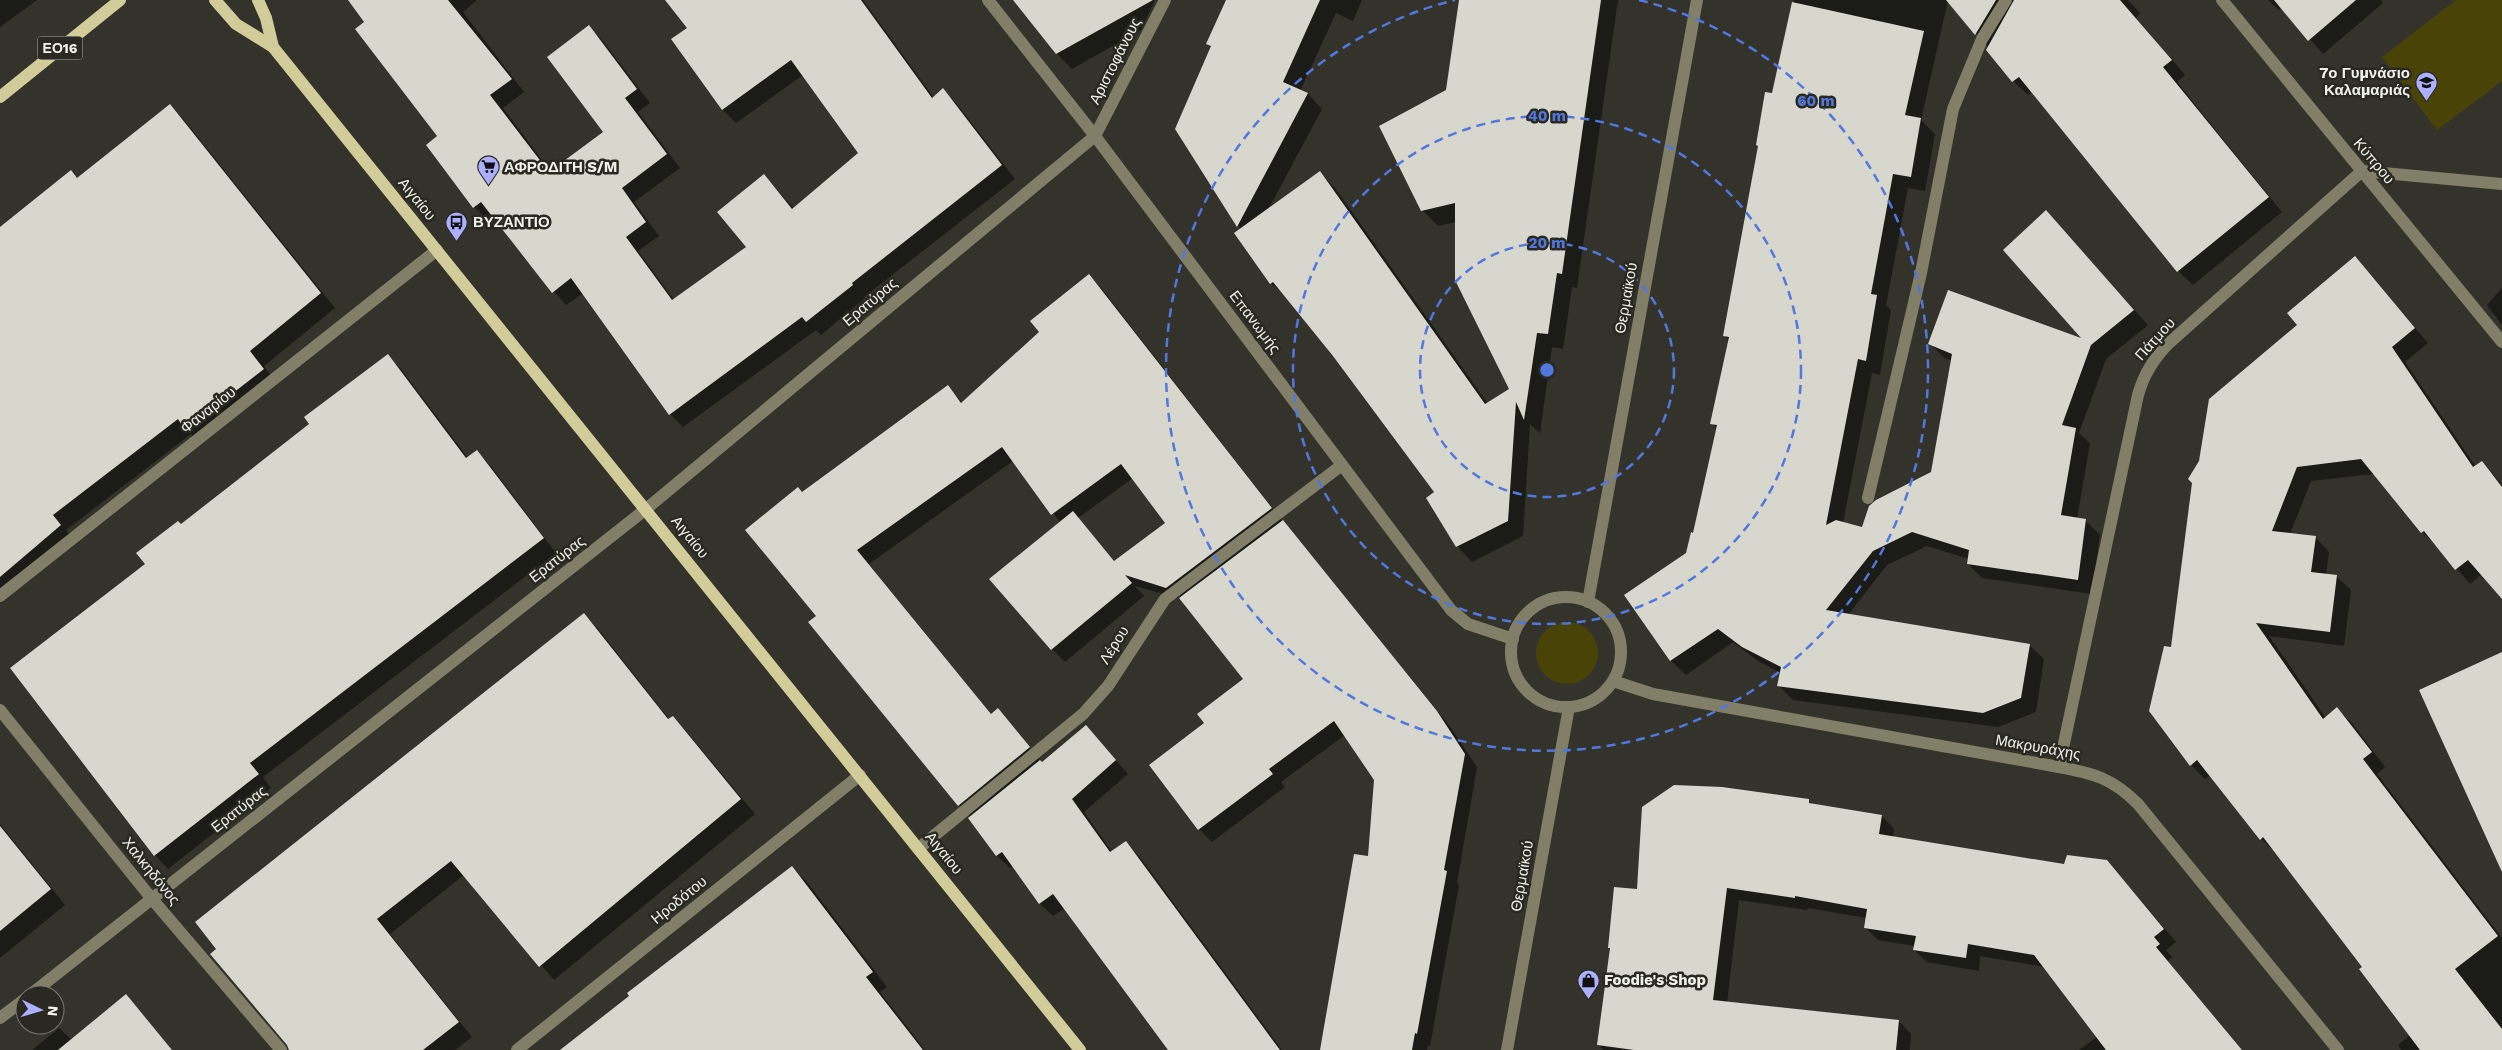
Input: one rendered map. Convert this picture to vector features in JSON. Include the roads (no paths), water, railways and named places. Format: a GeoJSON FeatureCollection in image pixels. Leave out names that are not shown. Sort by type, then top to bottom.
{"type":"FeatureCollection","features":[{"type":"Feature","properties":{"kind":"main road","name":"ΕΟ16"},"geometry":{"type":"LineString","coordinates":[[0,97],[120,0]]}},
{"type":"Feature","properties":{"kind":"main road","name":"Αιγαίου"},"geometry":{"type":"LineString","coordinates":[[215,0],[236,24],[273,47],[1080,1050]]}},
{"type":"Feature","properties":{"kind":"main road","name":"Αιγαίου"},"geometry":{"type":"LineString","coordinates":[[258,0],[266,18],[273,47]]}},
{"type":"Feature","properties":{"kind":"street","name":"Επανωμής"},"geometry":{"type":"LineString","coordinates":[[988,0],[1095,136],[1457,617],[1468,624],[1513,639]]}},
{"type":"Feature","properties":{"kind":"street","name":"Αριστοφάνους"},"geometry":{"type":"LineString","coordinates":[[1095,136],[1165,0]]}},
{"type":"Feature","properties":{"kind":"street","name":"Θερμαϊκού"},"geometry":{"type":"LineString","coordinates":[[1588,602],[1696,0]]}},
{"type":"Feature","properties":{"kind":"street"},"geometry":{"type":"LineString","coordinates":[[1868,498],[1920,273],[1952,109],[1982,39],[2006,0]]}},
{"type":"Feature","properties":{"kind":"street","name":"Κύπρου"},"geometry":{"type":"LineString","coordinates":[[2222,0],[2502,342]]}},
{"type":"Feature","properties":{"kind":"street","name":"Ερατύρας"},"geometry":{"type":"LineString","coordinates":[[43,985],[646,509],[1095,136]]}},
{"type":"Feature","properties":{"kind":"street"},"geometry":{"type":"LineString","coordinates":[[2362,171],[2502,184]]}},
{"type":"Feature","properties":{"kind":"street","name":"Πάτμου"},"geometry":{"type":"LineString","coordinates":[[2059,767],[2144,376],[2155,358],[2168,344],[2362,171]]}},
{"type":"Feature","properties":{"kind":"street","name":"Φαναρίου"},"geometry":{"type":"LineString","coordinates":[[0,596],[437,250]]}},
{"type":"Feature","properties":{"kind":"street","name":"Λέρου"},"geometry":{"type":"LineString","coordinates":[[919,848],[1083,714],[1100,697],[1156,609],[1165,599],[1342,465]]}},
{"type":"Feature","properties":{"kind":"street"},"geometry":{"type":"LineString","coordinates":[[1562,597],[1588,602],[1607,615],[1616,628],[1621,644],[1621,660],[1613,681],[1607,690],[1594,700],[1569,707],[1561,707],[1543,702],[1527,692],[1517,676],[1512,658],[1513,639],[1520,623],[1531,610],[1546,601],[1562,597]]}},
{"type":"Feature","properties":{"kind":"street","name":"Μακρυράχης"},"geometry":{"type":"LineString","coordinates":[[1613,681],[1653,694],[2059,767],[2103,777],[2122,788],[2138,804],[2338,1050]]}},
{"type":"Feature","properties":{"kind":"street","name":"Θερμαϊκού"},"geometry":{"type":"LineString","coordinates":[[1508,1050],[1569,707]]}},
{"type":"Feature","properties":{"kind":"street","name":"Χαλκηδόνος"},"geometry":{"type":"LineString","coordinates":[[0,710],[152,899],[281,1050]]}},
{"type":"Feature","properties":{"kind":"street","name":"Ηροδότου"},"geometry":{"type":"LineString","coordinates":[[517,1050],[860,775]]}},
{"type":"Feature","properties":{"kind":"street"},"geometry":{"type":"LineString","coordinates":[[0,1018],[15,1007]]}},
{"type":"Feature","properties":{"kind":"place","name":"7ο Γυμνάσιο Καλαμαριάς"},"geometry":{"type":"Point","coordinates":[2426,101]}},
{"type":"Feature","properties":{"kind":"place","name":"ΑΦΡΟΔΙΤΗ S/M"},"geometry":{"type":"Point","coordinates":[488,186]}},
{"type":"Feature","properties":{"kind":"place","name":"ΒΥΖΑΝΤΙΟ"},"geometry":{"type":"Point","coordinates":[457,241]}},
{"type":"Feature","properties":{"kind":"place","name":"Foodie's Shop"},"geometry":{"type":"Point","coordinates":[1588,999]}}]}
